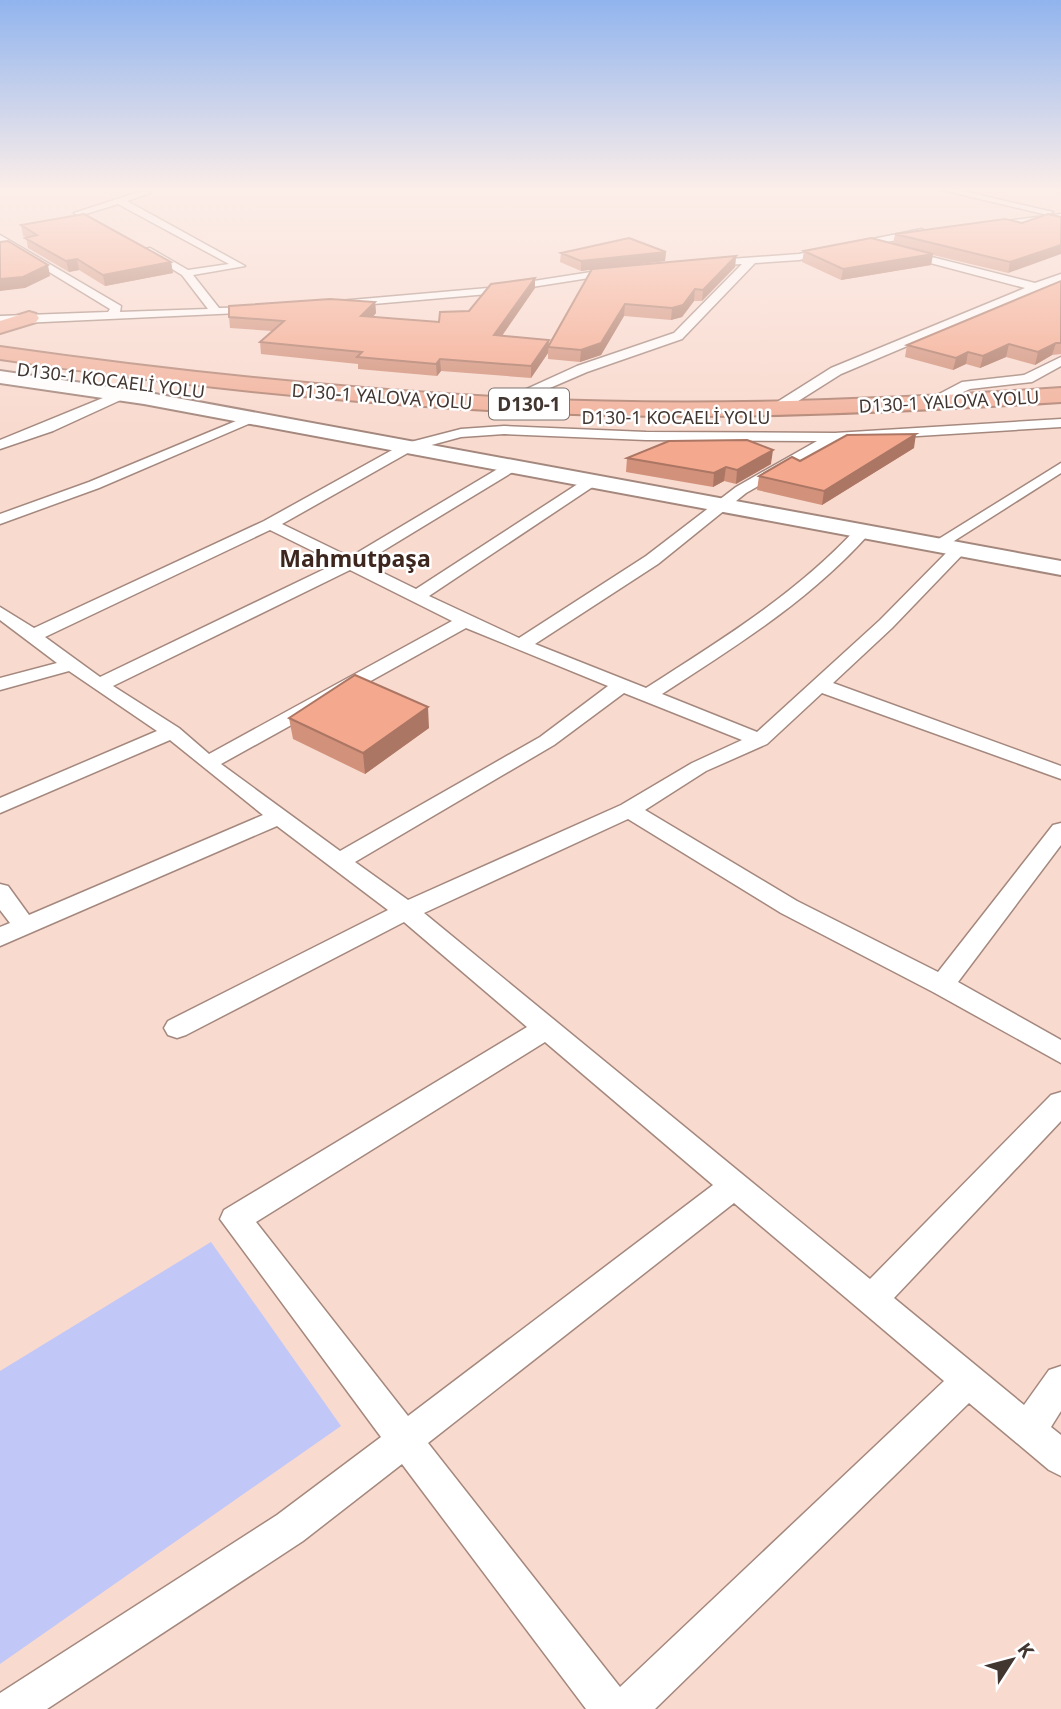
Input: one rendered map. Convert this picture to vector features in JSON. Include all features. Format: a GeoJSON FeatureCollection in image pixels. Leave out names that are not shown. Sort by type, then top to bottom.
{"type":"FeatureCollection","features":[{"type":"Feature","properties":{"kind":"highway"},"geometry":{"type":"LineString","coordinates":[[0,323],[29,318]]}},
{"type":"Feature","properties":{"kind":"highway","name":"D130-1 YALOVA YOLU"},"geometry":{"type":"LineString","coordinates":[[0,351],[32,358],[237,385],[503,403],[668,408],[779,407],[929,403],[1061,395]]}},
{"type":"Feature","properties":{"kind":"highway","name":"D130-1 KOCAELİ YOLU"},"geometry":{"type":"LineString","coordinates":[[0,365],[246,396],[485,413],[697,418],[905,415],[1061,407]]}},
{"type":"Feature","properties":{"kind":"main road"},"geometry":{"type":"LineString","coordinates":[[0,377],[120,395],[1061,568]]}},
{"type":"Feature","properties":{"kind":"street"},"geometry":{"type":"LineString","coordinates":[[53,270],[117,308],[111,316]]}},
{"type":"Feature","properties":{"kind":"street"},"geometry":{"type":"LineString","coordinates":[[180,270],[186,273],[217,313]]}},
{"type":"Feature","properties":{"kind":"street"},"geometry":{"type":"LineString","coordinates":[[186,273],[208,270]]}},
{"type":"Feature","properties":{"kind":"street"},"geometry":{"type":"LineString","coordinates":[[331,304],[488,291],[626,270]]}},
{"type":"Feature","properties":{"kind":"street"},"geometry":{"type":"LineString","coordinates":[[503,403],[582,369],[678,336],[742,270]]}},
{"type":"Feature","properties":{"kind":"street"},"geometry":{"type":"LineString","coordinates":[[970,270],[1036,287]]}},
{"type":"Feature","properties":{"kind":"street"},"geometry":{"type":"LineString","coordinates":[[779,407],[836,371],[1061,277]]}},
{"type":"Feature","properties":{"kind":"street"},"geometry":{"type":"LineString","coordinates":[[29,318],[268,309]]}},
{"type":"Feature","properties":{"kind":"street"},"geometry":{"type":"LineString","coordinates":[[929,403],[967,384],[1027,379],[1061,361]]}},
{"type":"Feature","properties":{"kind":"street"},"geometry":{"type":"LineString","coordinates":[[0,445],[48,428],[120,395]]}},
{"type":"Feature","properties":{"kind":"street"},"geometry":{"type":"LineString","coordinates":[[0,519],[120,475],[253,419]]}},
{"type":"Feature","properties":{"kind":"street"},"geometry":{"type":"LineString","coordinates":[[32,636],[270,524],[408,447],[461,433],[504,430],[646,436],[835,437],[1061,423]]}},
{"type":"Feature","properties":{"kind":"street"},"geometry":{"type":"LineString","coordinates":[[521,645],[652,560],[741,490],[835,437]]}},
{"type":"Feature","properties":{"kind":"street"},"geometry":{"type":"LineString","coordinates":[[99,685],[351,563],[511,467]]}},
{"type":"Feature","properties":{"kind":"street"},"geometry":{"type":"LineString","coordinates":[[937,545],[1061,467]]}},
{"type":"Feature","properties":{"kind":"street"},"geometry":{"type":"LineString","coordinates":[[417,596],[593,481]]}},
{"type":"Feature","properties":{"kind":"street"},"geometry":{"type":"LineString","coordinates":[[270,524],[521,645],[760,740]]}},
{"type":"Feature","properties":{"kind":"street"},"geometry":{"type":"LineString","coordinates":[[648,695],[774,612],[835,565],[863,531]]}},
{"type":"Feature","properties":{"kind":"street"},"geometry":{"type":"LineString","coordinates":[[177,1028],[406,911],[629,810],[699,767],[760,740],[886,624],[959,549]]}},
{"type":"Feature","properties":{"kind":"street"},"geometry":{"type":"LineString","coordinates":[[0,612],[99,685],[172,732],[206,763],[406,911],[1061,1458]]}},
{"type":"Feature","properties":{"kind":"street"},"geometry":{"type":"LineString","coordinates":[[206,763],[466,620]]}},
{"type":"Feature","properties":{"kind":"street"},"geometry":{"type":"LineString","coordinates":[[0,684],[71,664]]}},
{"type":"Feature","properties":{"kind":"street"},"geometry":{"type":"LineString","coordinates":[[340,861],[547,741],[622,685]]}},
{"type":"Feature","properties":{"kind":"street"},"geometry":{"type":"LineString","coordinates":[[820,685],[1061,773]]}},
{"type":"Feature","properties":{"kind":"street"},"geometry":{"type":"LineString","coordinates":[[0,806],[172,732]]}},
{"type":"Feature","properties":{"kind":"street"},"geometry":{"type":"LineString","coordinates":[[629,810],[789,907],[942,985],[1061,1053]]}},
{"type":"Feature","properties":{"kind":"street"},"geometry":{"type":"LineString","coordinates":[[0,937],[280,816]]}},
{"type":"Feature","properties":{"kind":"street"},"geometry":{"type":"LineString","coordinates":[[942,985],[1061,830]]}},
{"type":"Feature","properties":{"kind":"street"},"geometry":{"type":"LineString","coordinates":[[0,892],[25,927]]}},
{"type":"Feature","properties":{"kind":"street"},"geometry":{"type":"LineString","coordinates":[[547,1028],[235,1219],[407,1438],[611,1709]]}},
{"type":"Feature","properties":{"kind":"street"},"geometry":{"type":"LineString","coordinates":[[872,1299],[1061,1103]]}},
{"type":"Feature","properties":{"kind":"street"},"geometry":{"type":"LineString","coordinates":[[11,1709],[290,1528],[736,1185]]}},
{"type":"Feature","properties":{"kind":"street"},"geometry":{"type":"LineString","coordinates":[[626,1709],[969,1380]]}},
{"type":"Feature","properties":{"kind":"street"},"geometry":{"type":"LineString","coordinates":[[1028,1430],[1061,1382]]}},
{"type":"Feature","properties":{"kind":"shaded area"},"geometry":{"type":"Polygon","coordinates":[[[211,1242],[341,1426],[0,1664],[0,1371],[211,1242]]]}},
{"type":"Feature","properties":{"kind":"building"},"geometry":{"type":"Polygon","coordinates":[[[0,270],[38,270],[23,277],[0,279],[0,270]]]}},
{"type":"Feature","properties":{"kind":"building"},"geometry":{"type":"Polygon","coordinates":[[[94,270],[130,270],[103,275],[94,270]]]}},
{"type":"Feature","properties":{"kind":"building"},"geometry":{"type":"Polygon","coordinates":[[[592,270],[723,270],[703,290],[695,289],[683,305],[672,308],[625,304],[601,343],[581,350],[548,347],[592,270]]]}},
{"type":"Feature","properties":{"kind":"building"},"geometry":{"type":"Polygon","coordinates":[[[535,278],[494,335],[549,340],[531,366],[440,359],[436,364],[357,357],[362,352],[260,342],[284,321],[229,317],[229,306],[330,299],[375,302],[361,316],[439,322],[440,312],[469,311],[491,284],[535,278]]]}},
{"type":"Feature","properties":{"kind":"building"},"geometry":{"type":"Polygon","coordinates":[[[1061,281],[1061,343],[1038,352],[1009,344],[983,356],[968,352],[956,358],[907,345],[1061,281]]]}},
{"type":"Feature","properties":{"kind":"building"},"geometry":{"type":"Polygon","coordinates":[[[916,434],[824,491],[759,476],[792,457],[800,461],[847,435],[916,434]]]}},
{"type":"Feature","properties":{"kind":"building"},"geometry":{"type":"Polygon","coordinates":[[[747,440],[773,450],[737,470],[726,467],[714,473],[627,458],[669,441],[747,440]]]}},
{"type":"Feature","properties":{"kind":"building"},"geometry":{"type":"Polygon","coordinates":[[[355,675],[428,707],[363,753],[289,718],[355,675]]]}},
{"type":"Feature","properties":{"kind":"district","name":"Mahmutpaşa"},"geometry":{"type":"Point","coordinates":[355,558]}}]}
